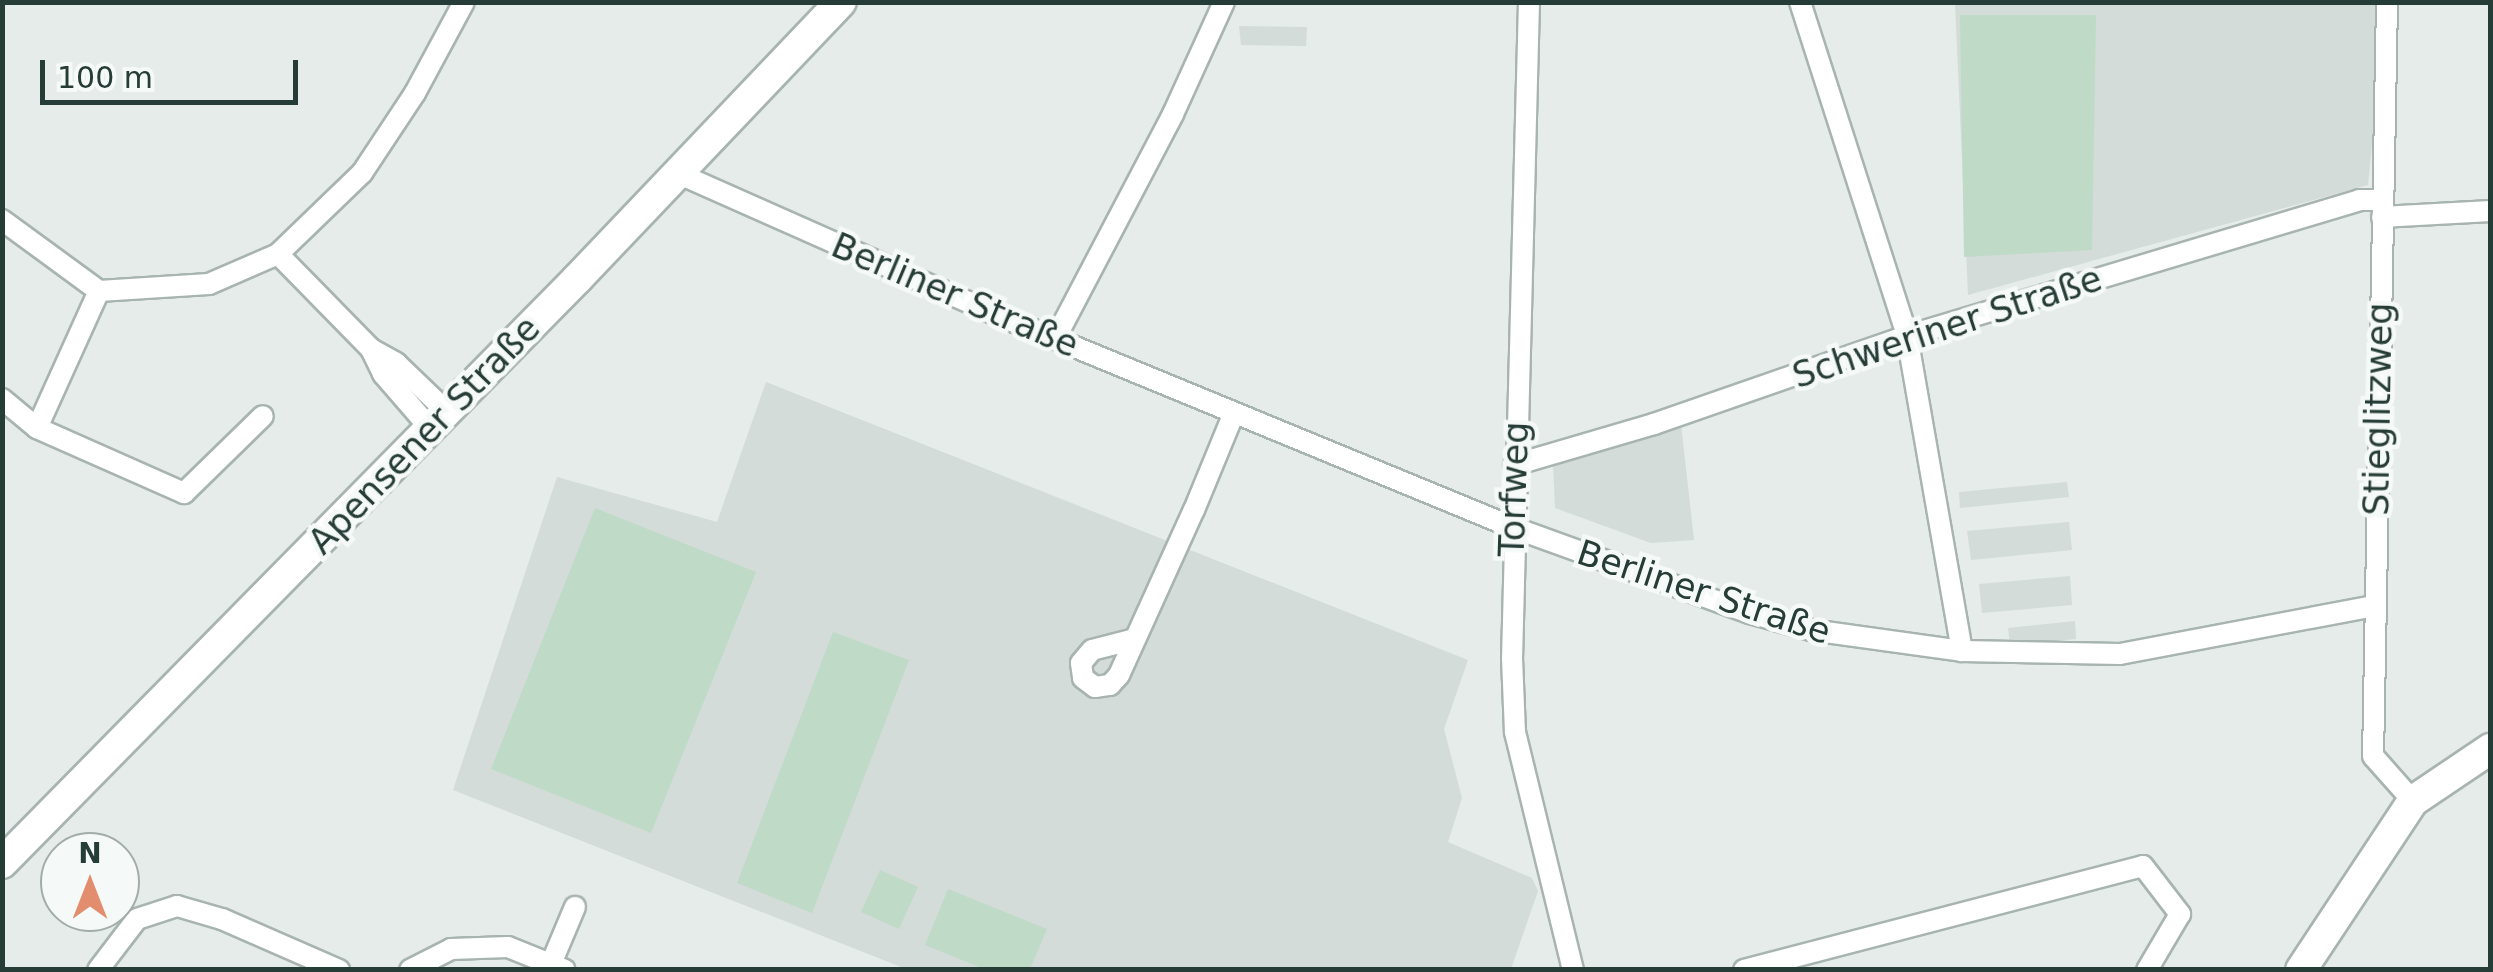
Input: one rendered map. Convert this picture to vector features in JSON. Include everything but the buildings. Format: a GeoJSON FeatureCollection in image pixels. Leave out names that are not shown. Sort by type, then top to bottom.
{"type":"FeatureCollection","features":[{"type":"Feature","properties":{"kind":"main road","name":"Apensener Straße"},"geometry":{"type":"LineString","coordinates":[[2,862],[841,2]]}},
{"type":"Feature","properties":{"kind":"main road"},"geometry":{"type":"LineString","coordinates":[[2301,970],[2412,801],[2490,750]]}},
{"type":"Feature","properties":{"kind":"street"},"geometry":{"type":"LineString","coordinates":[[2,220],[99,290],[209,284],[278,254],[362,173],[415,92],[464,2]]}},
{"type":"Feature","properties":{"kind":"street"},"geometry":{"type":"LineString","coordinates":[[1055,339],[1165,129],[1224,2]]}},
{"type":"Feature","properties":{"kind":"street","name":"Torfweg"},"geometry":{"type":"LineString","coordinates":[[1529,2],[1512,527],[1515,732],[1573,970]]}},
{"type":"Feature","properties":{"kind":"street"},"geometry":{"type":"LineString","coordinates":[[1800,2],[1907,336],[1962,651]]}},
{"type":"Feature","properties":{"kind":"street","name":"Stieglitzweg"},"geometry":{"type":"LineString","coordinates":[[2387,2],[2373,756],[2412,801]]}},
{"type":"Feature","properties":{"kind":"street","name":"Berliner Straße"},"geometry":{"type":"LineString","coordinates":[[677,172],[1055,339],[1512,527],[1811,630],[1962,651],[2120,654],[2374,606]]}},
{"type":"Feature","properties":{"kind":"street","name":"Schweriner Straße"},"geometry":{"type":"LineString","coordinates":[[1514,465],[1662,422],[1907,336],[2359,200],[2382,208],[2490,211]]}},
{"type":"Feature","properties":{"kind":"street"},"geometry":{"type":"LineString","coordinates":[[278,254],[371,348],[396,363],[438,419]]}},
{"type":"Feature","properties":{"kind":"street"},"geometry":{"type":"LineString","coordinates":[[37,428],[99,290]]}},
{"type":"Feature","properties":{"kind":"street"},"geometry":{"type":"LineString","coordinates":[[2,398],[37,428],[184,493],[263,416]]}},
{"type":"Feature","properties":{"kind":"street"},"geometry":{"type":"LineString","coordinates":[[1135,639],[1234,413]]}},
{"type":"Feature","properties":{"kind":"street"},"geometry":{"type":"LineString","coordinates":[[1744,970],[2143,866],[2180,914],[2148,970]]}},
{"type":"Feature","properties":{"kind":"street"},"geometry":{"type":"LineString","coordinates":[[98,970],[138,919],[177,906],[222,920],[339,970]]}},
{"type":"Feature","properties":{"kind":"street"},"geometry":{"type":"LineString","coordinates":[[410,970],[451,949],[508,947],[558,967],[575,906]]}},
{"type":"Feature","properties":{"kind":"shaded area"},"geometry":{"type":"Polygon","coordinates":[[[1955,3],[2386,3],[2368,185],[1968,295],[1955,3]]]}},
{"type":"Feature","properties":{"kind":"shaded area"},"geometry":{"type":"Polygon","coordinates":[[[1239,26],[1307,27],[1306,46],[1241,45],[1239,26]]]}},
{"type":"Feature","properties":{"kind":"shaded area"},"geometry":{"type":"Polygon","coordinates":[[[766,382],[1468,660],[1444,729],[1462,798],[1448,842],[1532,878],[1538,891],[1511,969],[906,969],[453,790],[557,477],[717,522],[766,382]]]}},
{"type":"Feature","properties":{"kind":"shaded area"},"geometry":{"type":"Polygon","coordinates":[[[1681,424],[1694,540],[1651,543],[1555,508],[1553,464],[1681,424]]]}},
{"type":"Feature","properties":{"kind":"shaded area"},"geometry":{"type":"Polygon","coordinates":[[[2067,482],[2069,497],[1960,508],[1959,492],[2067,482]]]}},
{"type":"Feature","properties":{"kind":"shaded area"},"geometry":{"type":"Polygon","coordinates":[[[2069,522],[2072,550],[1971,560],[1967,531],[2069,522]]]}},
{"type":"Feature","properties":{"kind":"shaded area"},"geometry":{"type":"Polygon","coordinates":[[[2070,576],[2072,605],[1982,613],[1979,584],[2070,576]]]}},
{"type":"Feature","properties":{"kind":"shaded area"},"geometry":{"type":"Polygon","coordinates":[[[2075,621],[2076,639],[2010,645],[2008,628],[2075,621]]]}},
{"type":"Feature","properties":{"kind":"green space"},"geometry":{"type":"Polygon","coordinates":[[[1960,15],[2096,15],[2092,250],[1964,257],[1960,15]]]}},
{"type":"Feature","properties":{"kind":"green space"},"geometry":{"type":"Polygon","coordinates":[[[595,508],[756,572],[651,833],[491,769],[595,508]]]}},
{"type":"Feature","properties":{"kind":"green space"},"geometry":{"type":"Polygon","coordinates":[[[833,632],[909,660],[812,913],[737,883],[833,632]]]}},
{"type":"Feature","properties":{"kind":"green space"},"geometry":{"type":"Polygon","coordinates":[[[880,870],[918,887],[899,929],[861,912],[880,870]]]}},
{"type":"Feature","properties":{"kind":"green space"},"geometry":{"type":"Polygon","coordinates":[[[948,889],[1047,929],[1030,969],[984,969],[925,945],[948,889]]]}}]}
